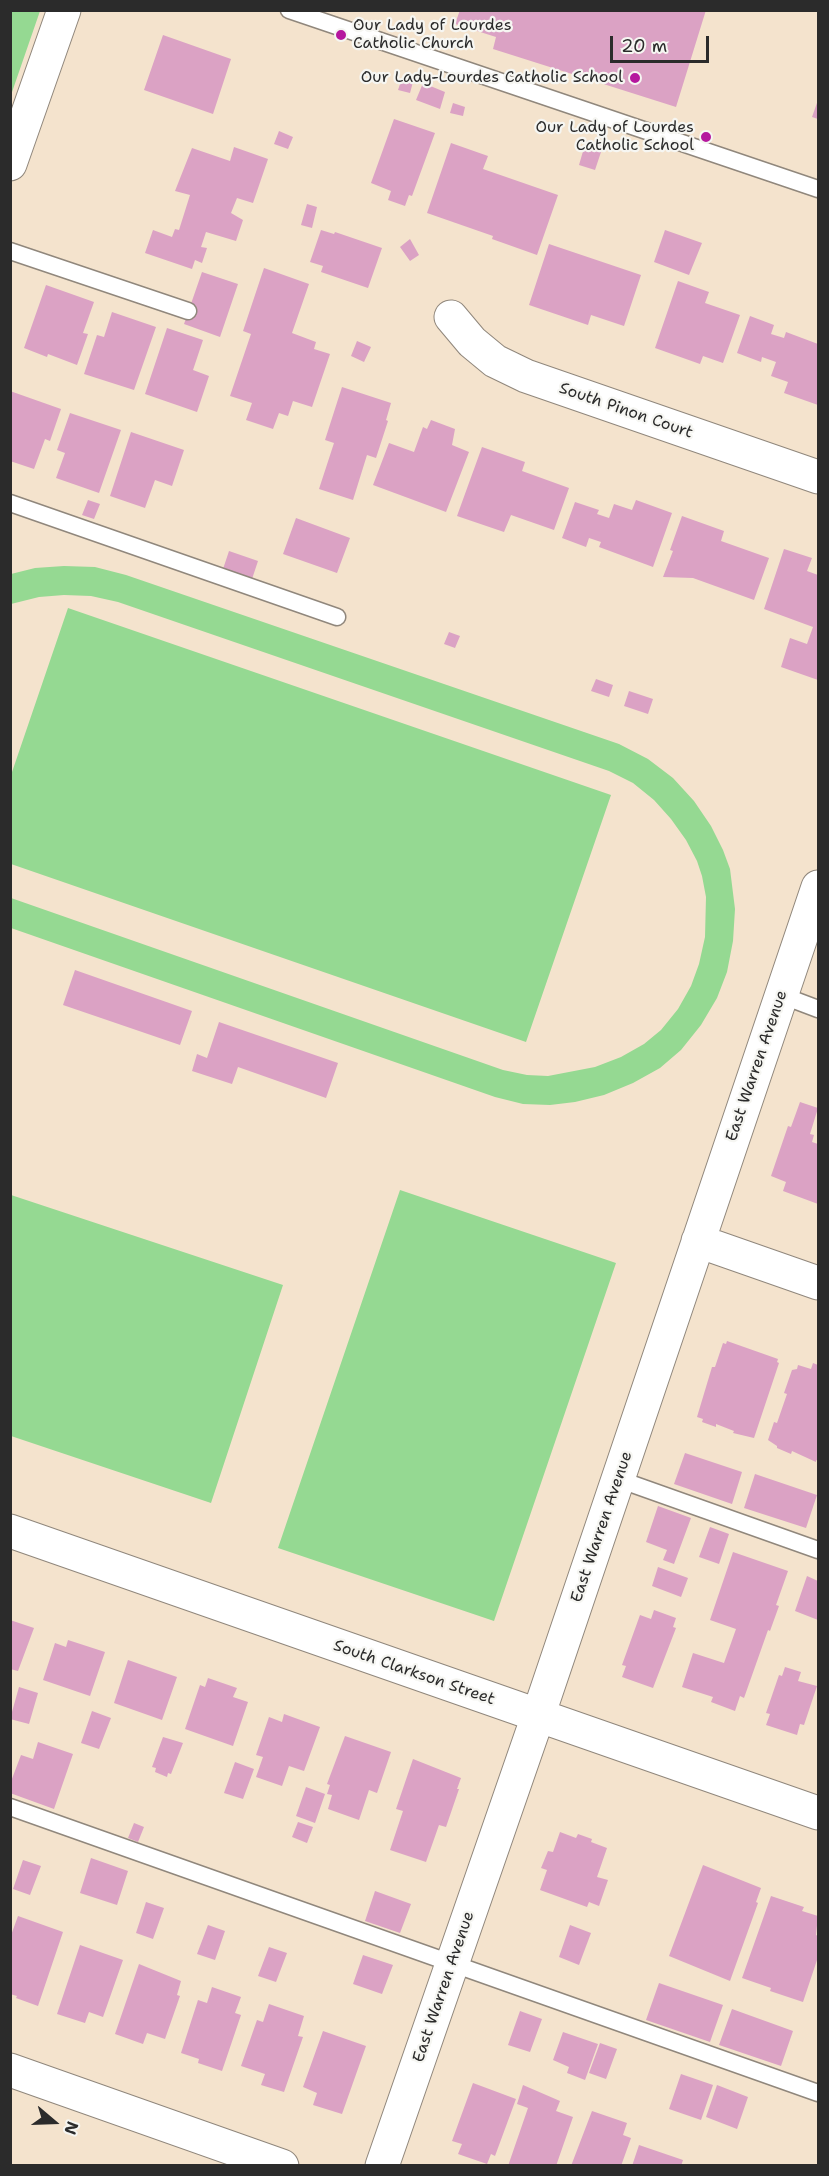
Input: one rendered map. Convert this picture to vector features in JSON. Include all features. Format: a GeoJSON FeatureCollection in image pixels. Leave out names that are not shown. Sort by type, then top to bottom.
{"type":"FeatureCollection","features":[{"type":"Feature","properties":{"kind":"street"},"geometry":{"type":"LineString","coordinates":[[10,164],[64,10]]}},
{"type":"Feature","properties":{"kind":"street","name":"South Pinon Court"},"geometry":{"type":"LineString","coordinates":[[451,317],[472,342],[495,361],[526,376],[819,477]]}},
{"type":"Feature","properties":{"kind":"street","name":"East Warren Avenue"},"geometry":{"type":"LineString","coordinates":[[382,2166],[538,1716],[819,887]]}},
{"type":"Feature","properties":{"kind":"street"},"geometry":{"type":"LineString","coordinates":[[699,1241],[819,1283]]}},
{"type":"Feature","properties":{"kind":"street","name":"South Clarkson Street"},"geometry":{"type":"LineString","coordinates":[[10,1531],[819,1813]]}},
{"type":"Feature","properties":{"kind":"street"},"geometry":{"type":"LineString","coordinates":[[10,2070],[282,2166]]}},
{"type":"Feature","properties":{"kind":"lane"},"geometry":{"type":"LineString","coordinates":[[290,11],[819,189]]}},
{"type":"Feature","properties":{"kind":"lane"},"geometry":{"type":"LineString","coordinates":[[10,251],[188,311]]}},
{"type":"Feature","properties":{"kind":"lane"},"geometry":{"type":"LineString","coordinates":[[10,503],[337,617]]}},
{"type":"Feature","properties":{"kind":"lane"},"geometry":{"type":"LineString","coordinates":[[781,995],[819,1009]]}},
{"type":"Feature","properties":{"kind":"lane"},"geometry":{"type":"LineString","coordinates":[[618,1479],[819,1550]]}},
{"type":"Feature","properties":{"kind":"lane"},"geometry":{"type":"LineString","coordinates":[[10,1807],[819,2093]]}},
{"type":"Feature","properties":{"kind":"green space"},"geometry":{"type":"Polygon","coordinates":[[[10,11],[40,11],[11,95],[10,11]]]}},
{"type":"Feature","properties":{"kind":"green space"},"geometry":{"type":"Polygon","coordinates":[[[95,567],[126,575],[619,744],[648,759],[673,778],[694,801],[711,826],[730,869],[735,909],[733,941],[727,972],[717,998],[701,1025],[681,1050],[660,1068],[633,1083],[604,1095],[575,1102],[550,1105],[523,1104],[495,1097],[11,928],[11,898],[503,1070],[548,1076],[595,1067],[621,1057],[644,1044],[661,1030],[678,1009],[691,986],[705,937],[706,897],[697,861],[671,819],[654,800],[633,783],[609,771],[118,602],[91,596],[64,595],[39,597],[11,604],[11,574],[35,568],[95,567]]]}},
{"type":"Feature","properties":{"kind":"green space"},"geometry":{"type":"Polygon","coordinates":[[[68,608],[611,795],[526,1042],[11,864],[11,775],[68,608]]]}},
{"type":"Feature","properties":{"kind":"green space"},"geometry":{"type":"Polygon","coordinates":[[[400,1190],[616,1263],[494,1621],[278,1548],[400,1190]]]}},
{"type":"Feature","properties":{"kind":"green space"},"geometry":{"type":"Polygon","coordinates":[[[11,1195],[283,1285],[211,1503],[11,1436],[11,1195]]]}},
{"type":"Feature","properties":{"kind":"building","name":"Our Lady-Lourdes Catholic School"},"geometry":{"type":"Polygon","coordinates":[[[460,10],[706,10],[676,107],[493,49],[496,37],[455,24],[460,10]]]}},
{"type":"Feature","properties":{"kind":"building"},"geometry":{"type":"Polygon","coordinates":[[[163,35],[231,59],[213,114],[144,90],[163,35]]]}},
{"type":"Feature","properties":{"kind":"building"},"geometry":{"type":"Polygon","coordinates":[[[402,78],[413,82],[410,93],[398,90],[402,78]]]}},
{"type":"Feature","properties":{"kind":"building"},"geometry":{"type":"Polygon","coordinates":[[[423,83],[445,92],[440,109],[416,100],[423,83]]]}},
{"type":"Feature","properties":{"kind":"building"},"geometry":{"type":"Polygon","coordinates":[[[818,100],[818,119],[812,117],[818,100]]]}},
{"type":"Feature","properties":{"kind":"building"},"geometry":{"type":"Polygon","coordinates":[[[453,103],[465,107],[463,116],[450,113],[453,103]]]}},
{"type":"Feature","properties":{"kind":"building"},"geometry":{"type":"Polygon","coordinates":[[[394,119],[435,133],[412,196],[409,195],[405,206],[388,200],[391,191],[371,183],[394,119]]]}},
{"type":"Feature","properties":{"kind":"building"},"geometry":{"type":"Polygon","coordinates":[[[279,131],[293,137],[288,149],[274,144],[279,131]]]}},
{"type":"Feature","properties":{"kind":"building"},"geometry":{"type":"Polygon","coordinates":[[[586,141],[603,146],[595,170],[579,165],[586,141]]]}},
{"type":"Feature","properties":{"kind":"building"},"geometry":{"type":"Polygon","coordinates":[[[451,143],[488,156],[483,169],[558,195],[537,255],[492,239],[493,236],[427,213],[451,143]]]}},
{"type":"Feature","properties":{"kind":"building"},"geometry":{"type":"Polygon","coordinates":[[[234,147],[268,159],[253,203],[237,198],[231,213],[243,220],[236,241],[206,232],[201,247],[207,248],[202,263],[195,260],[192,269],[145,253],[153,230],[172,237],[175,229],[179,230],[190,195],[175,191],[192,148],[230,161],[234,147]]]}},
{"type":"Feature","properties":{"kind":"building"},"geometry":{"type":"Polygon","coordinates":[[[307,204],[317,207],[312,228],[301,225],[307,204]]]}},
{"type":"Feature","properties":{"kind":"building"},"geometry":{"type":"Polygon","coordinates":[[[321,230],[334,234],[335,232],[382,248],[368,288],[321,272],[323,266],[310,262],[321,230]]]}},
{"type":"Feature","properties":{"kind":"building"},"geometry":{"type":"Polygon","coordinates":[[[665,230],[702,243],[689,275],[654,262],[665,230]]]}},
{"type":"Feature","properties":{"kind":"building"},"geometry":{"type":"Polygon","coordinates":[[[410,239],[419,255],[410,261],[400,247],[410,239]]]}},
{"type":"Feature","properties":{"kind":"building"},"geometry":{"type":"Polygon","coordinates":[[[549,244],[641,275],[624,326],[591,315],[588,325],[529,305],[549,244]]]}},
{"type":"Feature","properties":{"kind":"building"},"geometry":{"type":"Polygon","coordinates":[[[264,268],[309,284],[292,333],[316,342],[314,349],[330,354],[312,407],[293,401],[288,416],[279,413],[273,429],[246,420],[252,403],[230,396],[251,334],[243,331],[264,268]]]}},
{"type":"Feature","properties":{"kind":"building"},"geometry":{"type":"Polygon","coordinates":[[[202,272],[238,284],[220,337],[184,324],[202,272]]]}},
{"type":"Feature","properties":{"kind":"building"},"geometry":{"type":"Polygon","coordinates":[[[678,281],[709,292],[705,303],[740,315],[723,363],[703,356],[700,364],[655,348],[678,281]]]}},
{"type":"Feature","properties":{"kind":"building"},"geometry":{"type":"Polygon","coordinates":[[[46,285],[94,302],[83,333],[88,334],[77,365],[24,348],[46,285]]]}},
{"type":"Feature","properties":{"kind":"building"},"geometry":{"type":"Polygon","coordinates":[[[112,312],[156,327],[134,390],[84,374],[97,335],[104,337],[112,312]]]}},
{"type":"Feature","properties":{"kind":"building"},"geometry":{"type":"Polygon","coordinates":[[[750,316],[774,325],[771,334],[784,338],[786,332],[818,344],[818,405],[784,393],[788,382],[771,376],[776,362],[762,357],[761,362],[737,353],[750,316]]]}},
{"type":"Feature","properties":{"kind":"building"},"geometry":{"type":"Polygon","coordinates":[[[167,328],[203,340],[193,370],[209,376],[197,412],[145,394],[167,328]]]}},
{"type":"Feature","properties":{"kind":"building"},"geometry":{"type":"Polygon","coordinates":[[[357,341],[371,347],[364,362],[351,356],[357,341]]]}},
{"type":"Feature","properties":{"kind":"building"},"geometry":{"type":"Polygon","coordinates":[[[342,387],[391,403],[386,420],[388,421],[376,458],[367,455],[353,500],[319,489],[334,443],[325,440],[342,387]]]}},
{"type":"Feature","properties":{"kind":"building"},"geometry":{"type":"Polygon","coordinates":[[[10,391],[61,409],[50,441],[45,439],[34,469],[10,461],[10,391]]]}},
{"type":"Feature","properties":{"kind":"building"},"geometry":{"type":"Polygon","coordinates":[[[70,413],[121,430],[99,493],[56,478],[65,453],[57,450],[70,413]]]}},
{"type":"Feature","properties":{"kind":"building"},"geometry":{"type":"Polygon","coordinates":[[[431,420],[455,429],[452,445],[469,452],[446,512],[373,485],[389,443],[414,452],[423,427],[427,429],[431,420]]]}},
{"type":"Feature","properties":{"kind":"building"},"geometry":{"type":"Polygon","coordinates":[[[131,432],[184,450],[172,486],[155,480],[145,508],[110,496],[131,432]]]}},
{"type":"Feature","properties":{"kind":"building"},"geometry":{"type":"Polygon","coordinates":[[[482,447],[525,462],[522,471],[569,488],[554,530],[511,515],[504,532],[457,516],[482,447]]]}},
{"type":"Feature","properties":{"kind":"building"},"geometry":{"type":"Polygon","coordinates":[[[88,500],[100,504],[94,519],[82,515],[88,500]]]}},
{"type":"Feature","properties":{"kind":"building"},"geometry":{"type":"Polygon","coordinates":[[[636,500],[672,513],[653,567],[599,547],[601,542],[589,538],[586,547],[562,538],[575,502],[599,510],[597,514],[609,518],[614,504],[632,510],[636,500]]]}},
{"type":"Feature","properties":{"kind":"building"},"geometry":{"type":"Polygon","coordinates":[[[682,516],[724,531],[721,541],[769,558],[754,600],[693,578],[663,577],[673,551],[670,550],[682,516]]]}},
{"type":"Feature","properties":{"kind":"building"},"geometry":{"type":"Polygon","coordinates":[[[296,518],[350,538],[337,573],[283,554],[296,518]]]}},
{"type":"Feature","properties":{"kind":"building"},"geometry":{"type":"Polygon","coordinates":[[[784,549],[812,558],[807,571],[818,575],[818,680],[781,667],[790,638],[807,644],[813,627],[764,609],[784,549]]]}},
{"type":"Feature","properties":{"kind":"building"},"geometry":{"type":"Polygon","coordinates":[[[229,551],[258,561],[252,579],[223,569],[229,551]]]}},
{"type":"Feature","properties":{"kind":"building"},"geometry":{"type":"Polygon","coordinates":[[[449,632],[460,636],[455,648],[444,644],[449,632]]]}},
{"type":"Feature","properties":{"kind":"building"},"geometry":{"type":"Polygon","coordinates":[[[596,679],[613,685],[609,697],[591,691],[596,679]]]}},
{"type":"Feature","properties":{"kind":"building"},"geometry":{"type":"Polygon","coordinates":[[[629,691],[653,699],[648,714],[624,706],[629,691]]]}},
{"type":"Feature","properties":{"kind":"building"},"geometry":{"type":"Polygon","coordinates":[[[75,970],[192,1011],[180,1045],[63,1005],[75,970]]]}},
{"type":"Feature","properties":{"kind":"building"},"geometry":{"type":"Polygon","coordinates":[[[219,1022],[338,1063],[326,1098],[238,1067],[232,1084],[192,1071],[197,1054],[207,1058],[219,1022]]]}},
{"type":"Feature","properties":{"kind":"building"},"geometry":{"type":"Polygon","coordinates":[[[800,1102],[818,1108],[810,1134],[814,1135],[812,1142],[818,1144],[818,1204],[783,1191],[786,1182],[771,1176],[788,1126],[791,1127],[800,1102]]]}},
{"type":"Feature","properties":{"kind":"building"},"geometry":{"type":"Polygon","coordinates":[[[727,1341],[778,1359],[779,1363],[754,1438],[733,1433],[734,1431],[716,1424],[716,1427],[702,1422],[703,1419],[697,1417],[712,1367],[715,1367],[723,1343],[726,1344],[727,1341]]]}},
{"type":"Feature","properties":{"kind":"building"},"geometry":{"type":"Polygon","coordinates":[[[813,1363],[818,1365],[818,1461],[816,1462],[792,1451],[791,1454],[777,1448],[768,1440],[774,1422],[777,1423],[787,1394],[784,1393],[792,1370],[797,1369],[798,1365],[811,1369],[813,1363]]]}},
{"type":"Feature","properties":{"kind":"building"},"geometry":{"type":"Polygon","coordinates":[[[685,1453],[742,1472],[732,1504],[674,1484],[685,1453]]]}},
{"type":"Feature","properties":{"kind":"building"},"geometry":{"type":"Polygon","coordinates":[[[755,1474],[817,1495],[806,1528],[744,1508],[755,1474]]]}},
{"type":"Feature","properties":{"kind":"building"},"geometry":{"type":"Polygon","coordinates":[[[658,1506],[691,1518],[674,1564],[663,1560],[667,1550],[646,1542],[658,1506]]]}},
{"type":"Feature","properties":{"kind":"building"},"geometry":{"type":"Polygon","coordinates":[[[710,1527],[729,1534],[719,1564],[699,1557],[710,1527]]]}},
{"type":"Feature","properties":{"kind":"building"},"geometry":{"type":"Polygon","coordinates":[[[733,1552],[788,1571],[770,1631],[768,1630],[744,1698],[740,1696],[735,1711],[711,1702],[713,1697],[682,1687],[693,1653],[724,1663],[736,1629],[710,1620],[733,1552]]]}},
{"type":"Feature","properties":{"kind":"building"},"geometry":{"type":"Polygon","coordinates":[[[658,1567],[688,1578],[681,1597],[652,1586],[658,1567]]]}},
{"type":"Feature","properties":{"kind":"building"},"geometry":{"type":"Polygon","coordinates":[[[807,1576],[818,1581],[818,1620],[795,1611],[807,1576]]]}},
{"type":"Feature","properties":{"kind":"building"},"geometry":{"type":"Polygon","coordinates":[[[654,1610],[676,1618],[673,1627],[676,1628],[653,1688],[622,1677],[626,1666],[622,1665],[640,1615],[651,1619],[654,1610]]]}},
{"type":"Feature","properties":{"kind":"building"},"geometry":{"type":"Polygon","coordinates":[[[10,1620],[34,1628],[18,1671],[10,1669],[10,1620]]]}},
{"type":"Feature","properties":{"kind":"building"},"geometry":{"type":"Polygon","coordinates":[[[68,1640],[105,1652],[90,1696],[43,1680],[55,1643],[66,1647],[68,1640]]]}},
{"type":"Feature","properties":{"kind":"building"},"geometry":{"type":"Polygon","coordinates":[[[128,1660],[177,1677],[162,1720],[114,1703],[128,1660]]]}},
{"type":"Feature","properties":{"kind":"building"},"geometry":{"type":"Polygon","coordinates":[[[785,1667],[801,1672],[798,1681],[817,1686],[804,1725],[800,1724],[797,1735],[766,1725],[770,1714],[766,1713],[779,1675],[782,1676],[785,1667]]]}},
{"type":"Feature","properties":{"kind":"building"},"geometry":{"type":"Polygon","coordinates":[[[208,1678],[237,1688],[233,1697],[248,1702],[233,1746],[185,1729],[200,1685],[205,1687],[208,1678]]]}},
{"type":"Feature","properties":{"kind":"building"},"geometry":{"type":"Polygon","coordinates":[[[19,1687],[38,1693],[29,1724],[10,1719],[19,1687]]]}},
{"type":"Feature","properties":{"kind":"building"},"geometry":{"type":"Polygon","coordinates":[[[92,1711],[111,1718],[99,1749],[81,1743],[92,1711]]]}},
{"type":"Feature","properties":{"kind":"building"},"geometry":{"type":"Polygon","coordinates":[[[284,1714],[320,1727],[304,1771],[289,1766],[282,1786],[256,1777],[263,1757],[256,1755],[269,1717],[282,1722],[284,1714]]]}},
{"type":"Feature","properties":{"kind":"building"},"geometry":{"type":"Polygon","coordinates":[[[345,1736],[391,1752],[377,1793],[369,1790],[359,1820],[328,1809],[332,1795],[327,1794],[330,1785],[327,1784],[345,1736]]]}},
{"type":"Feature","properties":{"kind":"building"},"geometry":{"type":"Polygon","coordinates":[[[163,1737],[183,1743],[171,1774],[168,1773],[167,1777],[155,1772],[156,1768],[152,1767],[163,1737]]]}},
{"type":"Feature","properties":{"kind":"building"},"geometry":{"type":"Polygon","coordinates":[[[38,1742],[73,1754],[54,1809],[10,1793],[10,1784],[21,1755],[33,1759],[38,1742]]]}},
{"type":"Feature","properties":{"kind":"building"},"geometry":{"type":"Polygon","coordinates":[[[413,1759],[461,1778],[446,1827],[439,1825],[426,1862],[390,1850],[403,1811],[396,1809],[413,1759]]]}},
{"type":"Feature","properties":{"kind":"building"},"geometry":{"type":"Polygon","coordinates":[[[235,1762],[254,1769],[243,1799],[224,1793],[235,1762]]]}},
{"type":"Feature","properties":{"kind":"building"},"geometry":{"type":"Polygon","coordinates":[[[306,1787],[325,1794],[315,1823],[296,1816],[306,1787]]]}},
{"type":"Feature","properties":{"kind":"building"},"geometry":{"type":"Polygon","coordinates":[[[298,1822],[313,1827],[307,1843],[292,1837],[298,1822]]]}},
{"type":"Feature","properties":{"kind":"building"},"geometry":{"type":"Polygon","coordinates":[[[134,1823],[144,1827],[138,1842],[128,1838],[134,1823]]]}},
{"type":"Feature","properties":{"kind":"building"},"geometry":{"type":"Polygon","coordinates":[[[560,1832],[576,1838],[578,1834],[607,1848],[597,1877],[608,1880],[599,1906],[589,1902],[587,1907],[540,1890],[547,1870],[541,1868],[548,1851],[553,1852],[560,1832]]]}},
{"type":"Feature","properties":{"kind":"building"},"geometry":{"type":"Polygon","coordinates":[[[91,1858],[128,1871],[117,1905],[80,1893],[91,1858]]]}},
{"type":"Feature","properties":{"kind":"building"},"geometry":{"type":"Polygon","coordinates":[[[23,1860],[41,1866],[30,1895],[13,1889],[23,1860]]]}},
{"type":"Feature","properties":{"kind":"building"},"geometry":{"type":"Polygon","coordinates":[[[703,1865],[761,1888],[756,1902],[758,1903],[730,1981],[669,1956],[703,1865]]]}},
{"type":"Feature","properties":{"kind":"building"},"geometry":{"type":"Polygon","coordinates":[[[375,1891],[411,1904],[400,1933],[365,1921],[375,1891]]]}},
{"type":"Feature","properties":{"kind":"building"},"geometry":{"type":"Polygon","coordinates":[[[771,1896],[804,1907],[802,1911],[818,1916],[816,1935],[818,1936],[818,1957],[803,2002],[770,1991],[771,1988],[742,1978],[771,1896]]]}},
{"type":"Feature","properties":{"kind":"building"},"geometry":{"type":"Polygon","coordinates":[[[146,1902],[164,1908],[153,1939],[136,1933],[146,1902]]]}},
{"type":"Feature","properties":{"kind":"building"},"geometry":{"type":"Polygon","coordinates":[[[18,1916],[63,1932],[38,2006],[10,1994],[10,1938],[18,1916]]]}},
{"type":"Feature","properties":{"kind":"building"},"geometry":{"type":"Polygon","coordinates":[[[208,1925],[225,1931],[215,1960],[197,1954],[208,1925]]]}},
{"type":"Feature","properties":{"kind":"building"},"geometry":{"type":"Polygon","coordinates":[[[570,1925],[591,1933],[579,1965],[559,1957],[570,1925]]]}},
{"type":"Feature","properties":{"kind":"building"},"geometry":{"type":"Polygon","coordinates":[[[80,1945],[123,1960],[103,2017],[89,2012],[85,2023],[57,2014],[80,1945]]]}},
{"type":"Feature","properties":{"kind":"building"},"geometry":{"type":"Polygon","coordinates":[[[269,1947],[287,1953],[276,1982],[258,1976],[269,1947]]]}},
{"type":"Feature","properties":{"kind":"building"},"geometry":{"type":"Polygon","coordinates":[[[363,1955],[393,1965],[382,1994],[353,1984],[363,1955]]]}},
{"type":"Feature","properties":{"kind":"building"},"geometry":{"type":"Polygon","coordinates":[[[139,1964],[181,1981],[177,1995],[180,1996],[165,2039],[147,2033],[143,2044],[115,2034],[139,1964]]]}},
{"type":"Feature","properties":{"kind":"building"},"geometry":{"type":"Polygon","coordinates":[[[659,1983],[723,2005],[710,2042],[646,2020],[659,1983]]]}},
{"type":"Feature","properties":{"kind":"building"},"geometry":{"type":"Polygon","coordinates":[[[212,1987],[241,1997],[235,2013],[241,2015],[222,2071],[198,2063],[199,2059],[181,2053],[198,2000],[207,2003],[212,1987]]]}},
{"type":"Feature","properties":{"kind":"building"},"geometry":{"type":"Polygon","coordinates":[[[269,2004],[304,2016],[298,2036],[303,2037],[284,2092],[261,2085],[265,2074],[241,2066],[257,2020],[263,2022],[269,2004]]]}},
{"type":"Feature","properties":{"kind":"building"},"geometry":{"type":"Polygon","coordinates":[[[732,2009],[793,2031],[781,2066],[719,2045],[732,2009]]]}},
{"type":"Feature","properties":{"kind":"building"},"geometry":{"type":"Polygon","coordinates":[[[520,2011],[542,2019],[530,2052],[508,2045],[520,2011]]]}},
{"type":"Feature","properties":{"kind":"building"},"geometry":{"type":"Polygon","coordinates":[[[323,2031],[366,2046],[342,2114],[313,2105],[317,2093],[303,2087],[323,2031]]]}},
{"type":"Feature","properties":{"kind":"building"},"geometry":{"type":"Polygon","coordinates":[[[563,2032],[598,2044],[585,2080],[567,2073],[569,2067],[553,2060],[563,2032]]]}},
{"type":"Feature","properties":{"kind":"building"},"geometry":{"type":"Polygon","coordinates":[[[600,2043],[617,2049],[606,2079],[589,2073],[600,2043]]]}},
{"type":"Feature","properties":{"kind":"building"},"geometry":{"type":"Polygon","coordinates":[[[681,2074],[713,2085],[701,2120],[669,2109],[681,2074]]]}},
{"type":"Feature","properties":{"kind":"building"},"geometry":{"type":"Polygon","coordinates":[[[473,2083],[516,2099],[495,2156],[491,2154],[487,2164],[458,2154],[462,2144],[452,2141],[473,2083]]]}},
{"type":"Feature","properties":{"kind":"building"},"geometry":{"type":"Polygon","coordinates":[[[523,2085],[560,2101],[556,2111],[573,2117],[556,2166],[508,2166],[528,2108],[517,2104],[523,2085]]]}},
{"type":"Feature","properties":{"kind":"building"},"geometry":{"type":"Polygon","coordinates":[[[717,2085],[748,2097],[737,2129],[706,2117],[717,2085]]]}},
{"type":"Feature","properties":{"kind":"building"},"geometry":{"type":"Polygon","coordinates":[[[592,2111],[627,2123],[623,2135],[631,2138],[621,2166],[571,2166],[592,2111]]]}},
{"type":"Feature","properties":{"kind":"building"},"geometry":{"type":"Polygon","coordinates":[[[639,2145],[683,2160],[681,2166],[632,2166],[639,2145]]]}},
{"type":"Feature","properties":{"kind":"place","name":"Our Lady of Lourdes Catholic Church"},"geometry":{"type":"Point","coordinates":[341,35]}},
{"type":"Feature","properties":{"kind":"place","name":"Our Lady-Lourdes Catholic School"},"geometry":{"type":"Point","coordinates":[635,78]}},
{"type":"Feature","properties":{"kind":"place","name":"Our Lady of Lourdes Catholic School"},"geometry":{"type":"Point","coordinates":[706,137]}}]}
